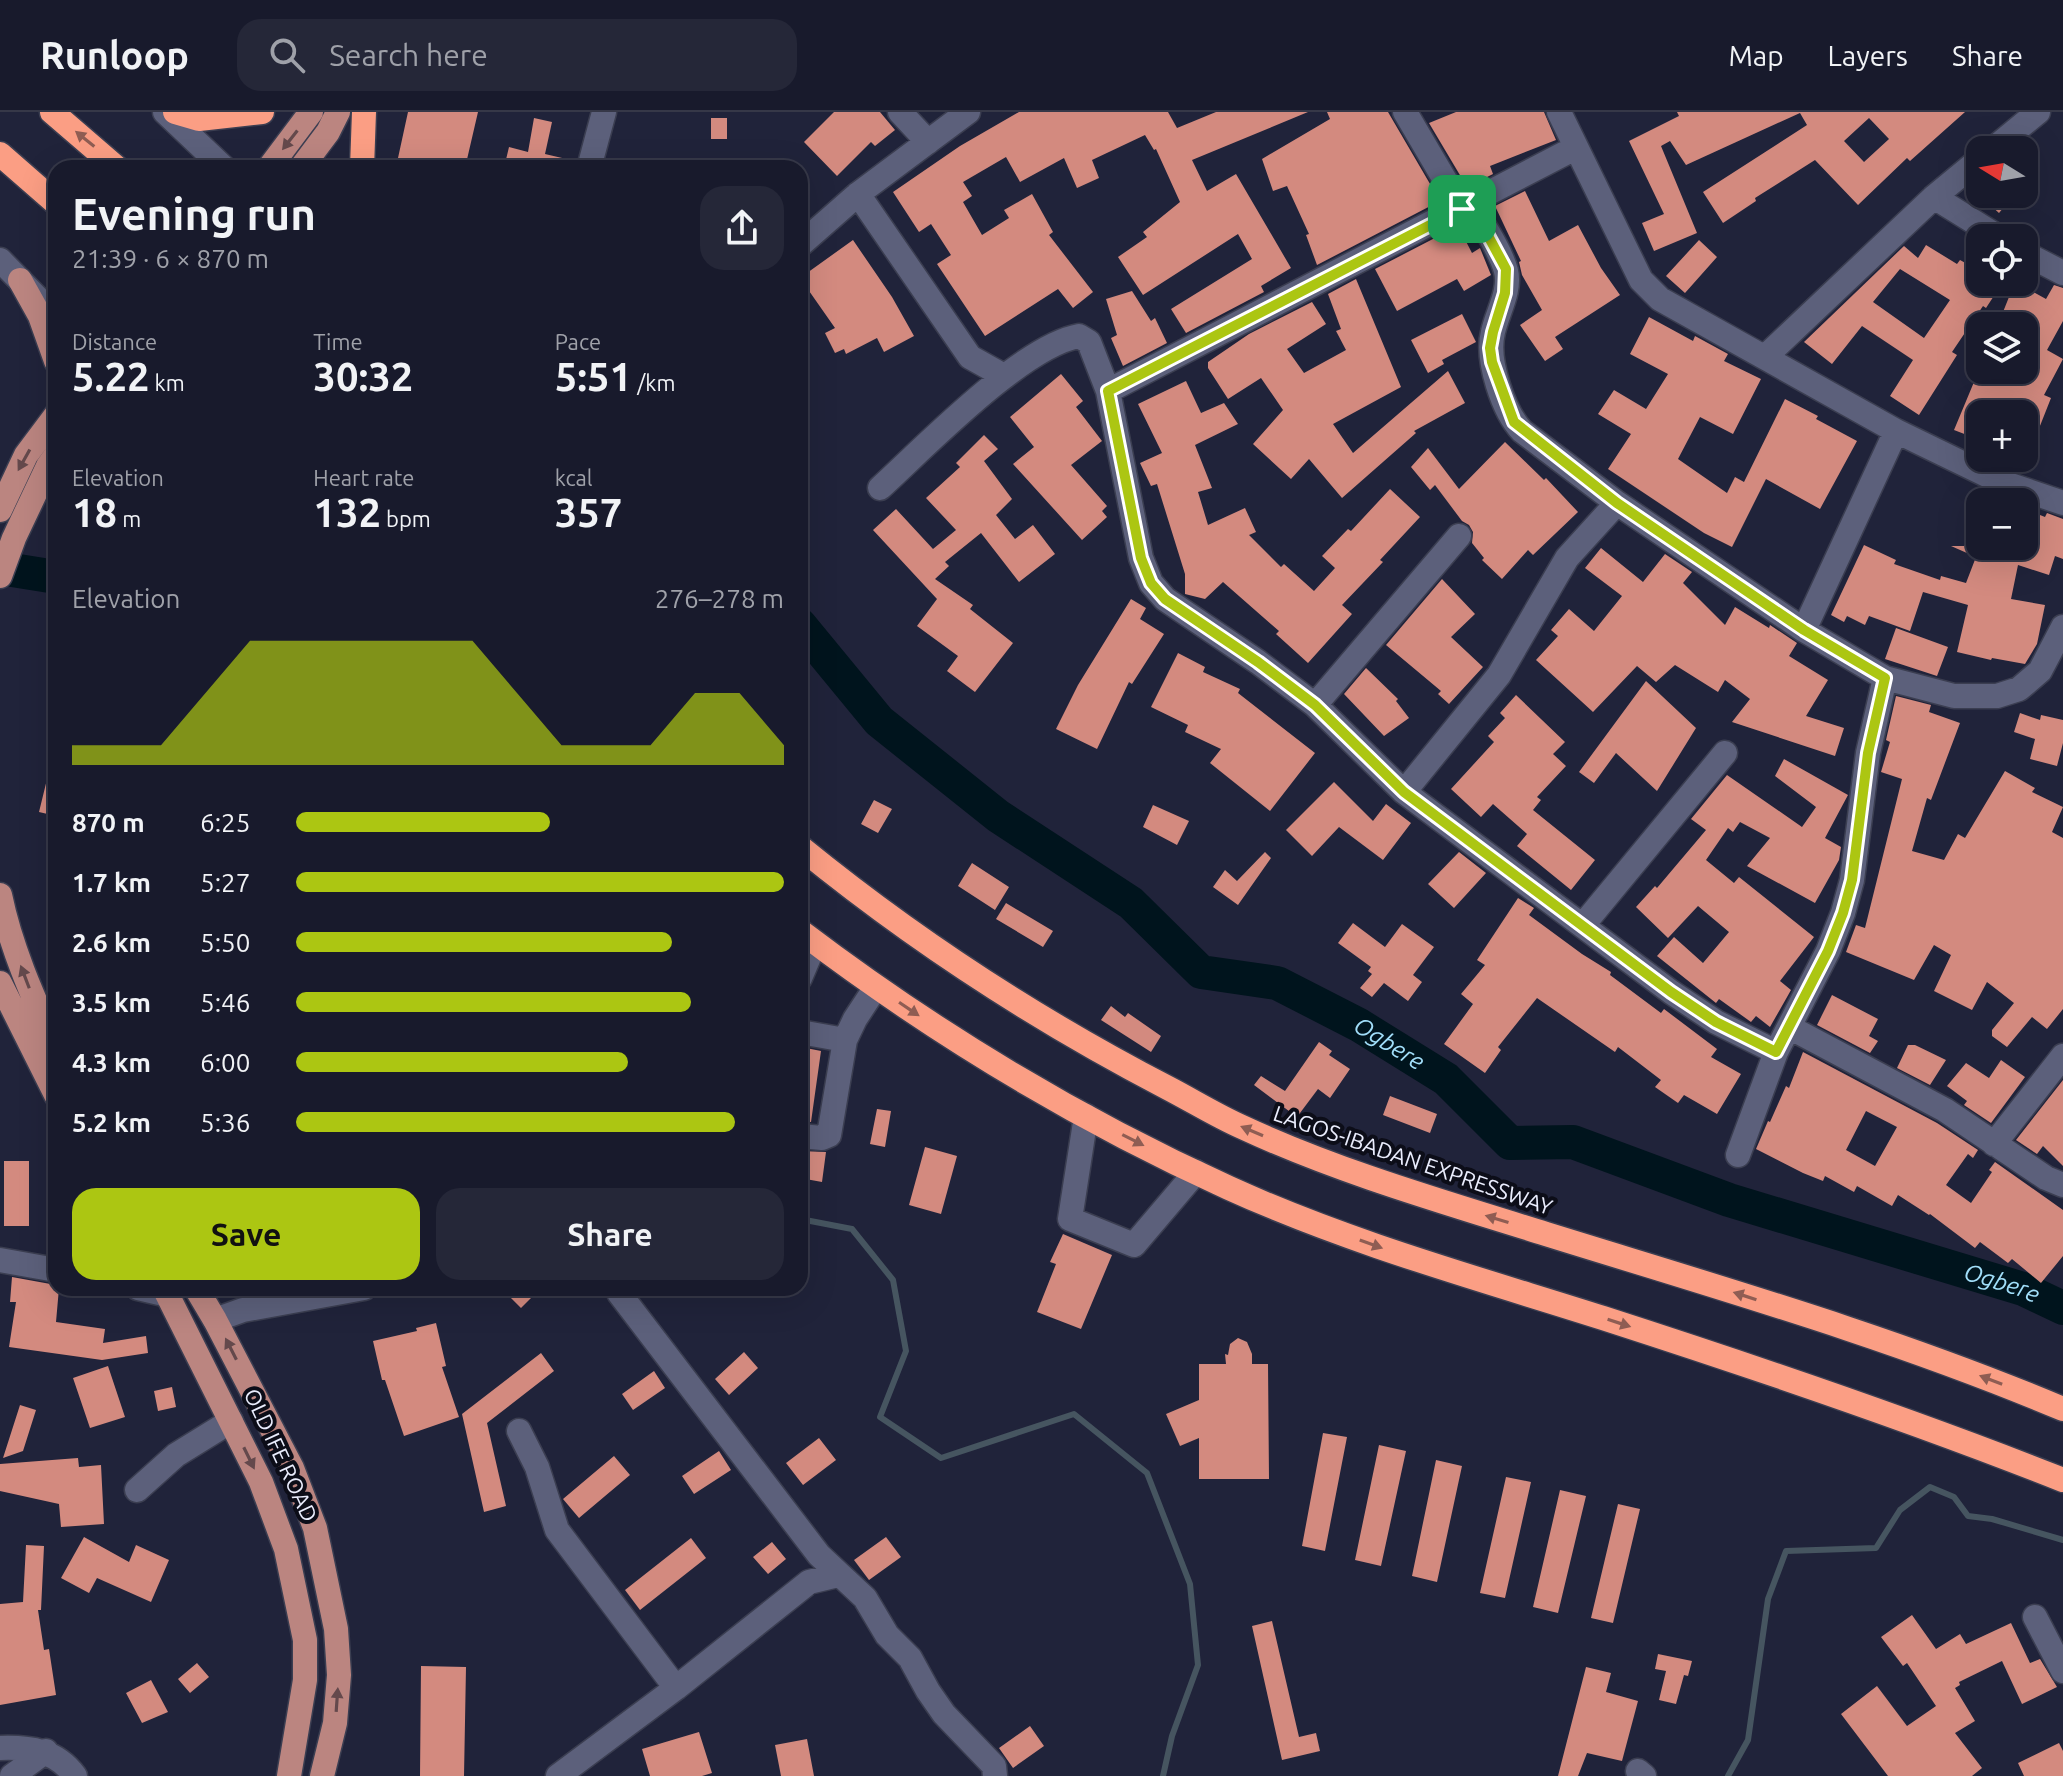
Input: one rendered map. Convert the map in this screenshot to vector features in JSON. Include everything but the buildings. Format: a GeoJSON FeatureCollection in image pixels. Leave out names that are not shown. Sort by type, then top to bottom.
{"type":"FeatureCollection","features":[{"type":"Feature","properties":{"kind":"highway"},"geometry":{"type":"LineString","coordinates":[[52,112],[108,160]]}},
{"type":"Feature","properties":{"kind":"highway"},"geometry":{"type":"LineString","coordinates":[[175,112],[199,119],[262,112]]}},
{"type":"Feature","properties":{"kind":"highway"},"geometry":{"type":"LineString","coordinates":[[362,160],[364,112]]}},
{"type":"Feature","properties":{"kind":"highway"},"geometry":{"type":"LineString","coordinates":[[0,154],[48,196]]}},
{"type":"Feature","properties":{"kind":"highway","name":"LAGOS-IBADAN EXPRESSWAY"},"geometry":{"type":"LineString","coordinates":[[808,854],[860,896],[1049,1023],[1243,1128],[1357,1173],[1445,1203],[1926,1355],[2063,1409]]}},
{"type":"Feature","properties":{"kind":"highway"},"geometry":{"type":"LineString","coordinates":[[808,937],[965,1047],[1086,1116],[1228,1188],[1437,1268],[1601,1318],[1936,1429],[2063,1480]]}},
{"type":"Feature","properties":{"kind":"main road"},"geometry":{"type":"LineString","coordinates":[[275,160],[311,112]]}},
{"type":"Feature","properties":{"kind":"main road"},"geometry":{"type":"LineString","coordinates":[[307,160],[328,132],[338,112]]}},
{"type":"Feature","properties":{"kind":"main road"},"geometry":{"type":"LineString","coordinates":[[20,280],[40,316],[48,338]]}},
{"type":"Feature","properties":{"kind":"main road"},"geometry":{"type":"LineString","coordinates":[[0,510],[26,455],[48,426]]}},
{"type":"Feature","properties":{"kind":"main road"},"geometry":{"type":"LineString","coordinates":[[0,576],[14,538],[48,471]]}},
{"type":"Feature","properties":{"kind":"main road"},"geometry":{"type":"LineString","coordinates":[[0,895],[5,921],[27,983],[48,1030]]}},
{"type":"Feature","properties":{"kind":"main road"},"geometry":{"type":"LineString","coordinates":[[0,983],[48,1079]]}},
{"type":"Feature","properties":{"kind":"main road","name":"OLD IFE ROAD"},"geometry":{"type":"LineString","coordinates":[[169,1296],[261,1482],[286,1549],[305,1640],[305,1680],[289,1776]]}},
{"type":"Feature","properties":{"kind":"main road","name":"OLD IFE ROAD"},"geometry":{"type":"LineString","coordinates":[[201,1296],[292,1468],[315,1528],[336,1629],[339,1675],[335,1723],[322,1776]]}},
{"type":"Feature","properties":{"kind":"main road"},"geometry":{"type":"LineString","coordinates":[[189,1336],[215,1320]]}},
{"type":"Feature","properties":{"kind":"street"},"geometry":{"type":"LineString","coordinates":[[165,112],[216,160]]}},
{"type":"Feature","properties":{"kind":"street"},"geometry":{"type":"LineString","coordinates":[[591,160],[604,112]]}},
{"type":"Feature","properties":{"kind":"street"},"geometry":{"type":"LineString","coordinates":[[900,112],[928,142]]}},
{"type":"Feature","properties":{"kind":"street"},"geometry":{"type":"LineString","coordinates":[[808,238],[858,194],[968,112]]}},
{"type":"Feature","properties":{"kind":"street"},"geometry":{"type":"LineString","coordinates":[[1405,112],[1506,269],[1505,293],[1490,348],[1507,408],[1522,431],[1617,503],[1804,630],[1885,678],[1954,696],[1997,696],[2019,689],[2040,671],[2063,627]]}},
{"type":"Feature","properties":{"kind":"street"},"geometry":{"type":"LineString","coordinates":[[1559,112],[1641,280],[1660,299],[1896,431],[1999,481],[2063,503]]}},
{"type":"Feature","properties":{"kind":"street"},"geometry":{"type":"LineString","coordinates":[[2009,136],[2038,112]]}},
{"type":"Feature","properties":{"kind":"street"},"geometry":{"type":"LineString","coordinates":[[1108,391],[1467,207],[1575,148]]}},
{"type":"Feature","properties":{"kind":"street"},"geometry":{"type":"LineString","coordinates":[[1765,357],[1966,171]]}},
{"type":"Feature","properties":{"kind":"street"},"geometry":{"type":"LineString","coordinates":[[858,194],[970,357],[1004,376]]}},
{"type":"Feature","properties":{"kind":"street"},"geometry":{"type":"LineString","coordinates":[[1934,197],[1977,224]]}},
{"type":"Feature","properties":{"kind":"street"},"geometry":{"type":"LineString","coordinates":[[0,260],[48,309]]}},
{"type":"Feature","properties":{"kind":"street"},"geometry":{"type":"LineString","coordinates":[[2038,260],[2063,273]]}},
{"type":"Feature","properties":{"kind":"street"},"geometry":{"type":"LineString","coordinates":[[880,488],[1004,376],[1065,338],[1079,336],[1089,342],[1108,391],[1141,558],[1151,583],[1165,599],[1315,705],[1404,792],[1583,925],[1705,1014],[1776,1052]]}},
{"type":"Feature","properties":{"kind":"street"},"geometry":{"type":"LineString","coordinates":[[1804,630],[1896,431]]}},
{"type":"Feature","properties":{"kind":"street"},"geometry":{"type":"LineString","coordinates":[[1404,792],[1499,675],[1567,558],[1617,503]]}},
{"type":"Feature","properties":{"kind":"street"},"geometry":{"type":"LineString","coordinates":[[1315,705],[1459,536]]}},
{"type":"Feature","properties":{"kind":"street"},"geometry":{"type":"LineString","coordinates":[[1738,1155],[1776,1052],[1828,951],[1843,913],[1852,880],[1868,753],[1885,678]]}},
{"type":"Feature","properties":{"kind":"street"},"geometry":{"type":"LineString","coordinates":[[1583,925],[1725,753]]}},
{"type":"Feature","properties":{"kind":"street"},"geometry":{"type":"LineString","coordinates":[[808,1137],[822,1138],[829,1135],[845,1040],[876,987]]}},
{"type":"Feature","properties":{"kind":"street"},"geometry":{"type":"LineString","coordinates":[[1789,1027],[1945,1110],[2046,1178],[2063,1185]]}},
{"type":"Feature","properties":{"kind":"street"},"geometry":{"type":"LineString","coordinates":[[808,1033],[845,1040]]}},
{"type":"Feature","properties":{"kind":"street"},"geometry":{"type":"LineString","coordinates":[[1994,1144],[2063,1056]]}},
{"type":"Feature","properties":{"kind":"street"},"geometry":{"type":"LineString","coordinates":[[1086,1116],[1070,1219],[1134,1245],[1196,1172]]}},
{"type":"Feature","properties":{"kind":"street"},"geometry":{"type":"LineString","coordinates":[[0,1260],[48,1269]]}},
{"type":"Feature","properties":{"kind":"street"},"geometry":{"type":"LineString","coordinates":[[215,1320],[243,1310],[320,1296]]}},
{"type":"Feature","properties":{"kind":"street"},"geometry":{"type":"LineString","coordinates":[[621,1296],[819,1555],[865,1598],[887,1635],[910,1658],[944,1714],[994,1766],[995,1776]]}},
{"type":"Feature","properties":{"kind":"street"},"geometry":{"type":"LineString","coordinates":[[137,1490],[176,1455],[231,1421]]}},
{"type":"Feature","properties":{"kind":"street"},"geometry":{"type":"LineString","coordinates":[[519,1431],[537,1467],[557,1530],[676,1688]]}},
{"type":"Feature","properties":{"kind":"street"},"geometry":{"type":"LineString","coordinates":[[809,1582],[819,1555]]}},
{"type":"Feature","properties":{"kind":"street"},"geometry":{"type":"LineString","coordinates":[[558,1776],[676,1688],[809,1582],[838,1575]]}},
{"type":"Feature","properties":{"kind":"street"},"geometry":{"type":"LineString","coordinates":[[2035,1617],[2063,1671]]}},
{"type":"Feature","properties":{"kind":"street"},"geometry":{"type":"LineString","coordinates":[[0,1748],[23,1747],[46,1751],[67,1765],[75,1776]]}},
{"type":"Feature","properties":{"kind":"street"},"geometry":{"type":"LineString","coordinates":[[12,1776],[46,1751]]}},
{"type":"Feature","properties":{"kind":"waterway","name":"Ogbere"},"geometry":{"type":"LineString","coordinates":[[0,568],[48,576]]}},
{"type":"Feature","properties":{"kind":"waterway","name":"Ogbere"},"geometry":{"type":"LineString","coordinates":[[808,635],[879,721],[998,816],[1131,903],[1201,972],[1277,983],[1359,1025],[1446,1079],[1510,1143],[1573,1142],[1729,1200],[2023,1289],[2063,1308]]}},
{"type":"Feature","properties":{"kind":"waterway"},"geometry":{"type":"LineString","coordinates":[[808,1221],[852,1229],[893,1280],[906,1351],[880,1417],[941,1458],[1074,1414],[1147,1473],[1190,1584],[1198,1665],[1172,1736],[1163,1776]]}},
{"type":"Feature","properties":{"kind":"waterway"},"geometry":{"type":"LineString","coordinates":[[1728,1776],[1748,1740],[1768,1599],[1786,1551],[1876,1548],[1900,1510],[1930,1487],[1954,1497],[1968,1516],[1992,1519],[2063,1540]]}},
{"type":"Feature","properties":{"kind":"route"},"geometry":{"type":"LineString","coordinates":[[1471,204],[1506,269],[1505,293],[1490,348],[1507,408],[1522,431],[1617,503],[1804,630],[1885,678],[1868,753],[1852,880],[1843,913],[1828,951],[1776,1052],[1716,1022],[1671,992],[1404,792],[1315,705],[1165,599],[1151,583],[1141,558],[1108,391],[1462,209],[1471,204]]}}]}
